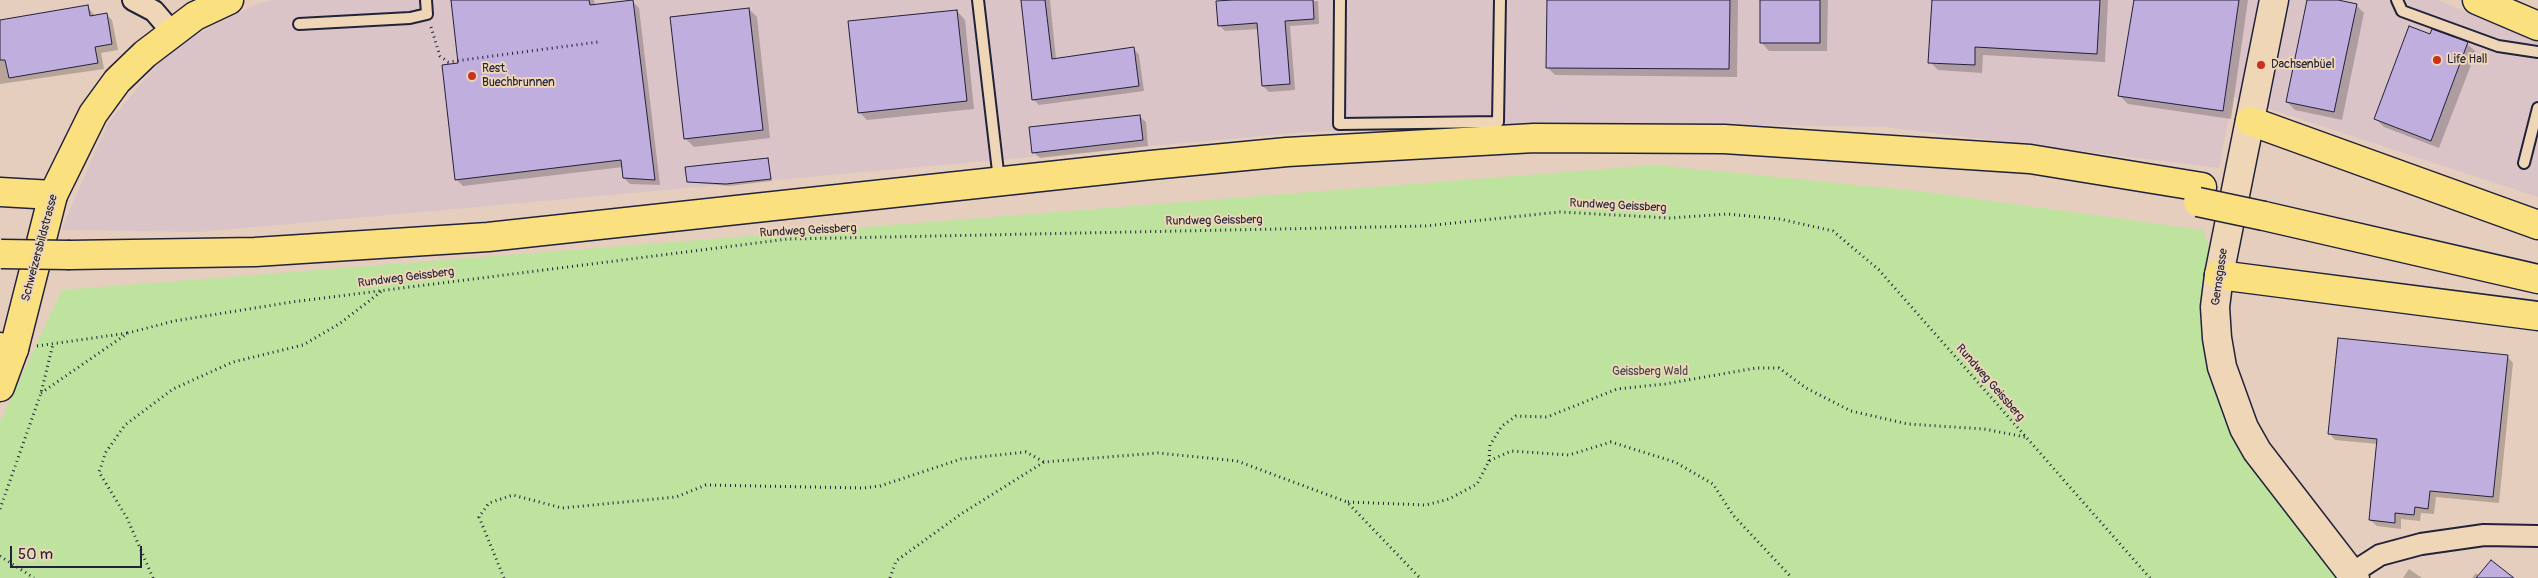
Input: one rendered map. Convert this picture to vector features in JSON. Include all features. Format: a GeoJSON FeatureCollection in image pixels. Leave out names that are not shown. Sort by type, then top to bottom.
{"type":"FeatureCollection","features":[{"type":"Feature","properties":{"kind":"main road","name":"Schweizersbildstrasse"},"geometry":{"type":"LineString","coordinates":[[0,388],[7,348],[53,195],[76,144],[93,114],[117,80],[145,54],[195,16],[229,0]]}},
{"type":"Feature","properties":{"kind":"main road"},"geometry":{"type":"LineString","coordinates":[[2477,0],[2538,26]]}},
{"type":"Feature","properties":{"kind":"main road"},"geometry":{"type":"LineString","coordinates":[[2250,121],[2538,225]]}},
{"type":"Feature","properties":{"kind":"main road"},"geometry":{"type":"LineString","coordinates":[[0,254],[70,255],[256,252],[469,238],[1287,152],[1534,138],[1724,139],[1956,156],[2030,159],[2538,263]]}},
{"type":"Feature","properties":{"kind":"main road"},"geometry":{"type":"LineString","coordinates":[[0,192],[53,195]]}},
{"type":"Feature","properties":{"kind":"main road"},"geometry":{"type":"LineString","coordinates":[[2265,208],[2538,279]]}},
{"type":"Feature","properties":{"kind":"main road"},"geometry":{"type":"LineString","coordinates":[[2219,275],[2538,316]]}},
{"type":"Feature","properties":{"kind":"street"},"geometry":{"type":"LineString","coordinates":[[132,0],[154,11],[172,32]]}},
{"type":"Feature","properties":{"kind":"street","name":"Gemsgasse"},"geometry":{"type":"LineString","coordinates":[[2274,0],[2219,275],[2215,307],[2217,338],[2222,367],[2244,428],[2257,451],[2353,576]]}},
{"type":"Feature","properties":{"kind":"street"},"geometry":{"type":"LineString","coordinates":[[2353,576],[2380,555],[2421,544],[2484,535],[2538,536]]}},
{"type":"Feature","properties":{"kind":"lane"},"geometry":{"type":"LineString","coordinates":[[299,24],[410,18],[427,14],[426,0]]}},
{"type":"Feature","properties":{"kind":"lane"},"geometry":{"type":"LineString","coordinates":[[978,0],[999,181]]}},
{"type":"Feature","properties":{"kind":"lane"},"geometry":{"type":"LineString","coordinates":[[1340,0],[1339,124],[1498,122],[1500,0]]}},
{"type":"Feature","properties":{"kind":"lane"},"geometry":{"type":"LineString","coordinates":[[2397,0],[2402,11],[2498,46],[2538,52]]}},
{"type":"Feature","properties":{"kind":"lane"},"geometry":{"type":"LineString","coordinates":[[2524,163],[2538,108]]}},
{"type":"Feature","properties":{"kind":"path"},"geometry":{"type":"LineString","coordinates":[[427,14],[440,56],[448,62],[598,42]]}},
{"type":"Feature","properties":{"kind":"path","name":"Rundweg Geissberg"},"geometry":{"type":"LineString","coordinates":[[7,348],[53,344],[128,333],[174,321],[292,302],[788,239],[1426,226],[1560,212],[1670,218],[1727,214],[1780,219],[1833,231],[1880,270],[2150,578]]}},
{"type":"Feature","properties":{"kind":"path"},"geometry":{"type":"LineString","coordinates":[[153,578],[127,518],[99,472],[106,452],[125,425],[173,389],[233,362],[303,345],[339,324],[383,290]]}},
{"type":"Feature","properties":{"kind":"path","name":"Rundweg Geissberg"},"geometry":{"type":"LineString","coordinates":[[41,393],[128,333]]}},
{"type":"Feature","properties":{"kind":"path"},"geometry":{"type":"LineString","coordinates":[[0,509],[41,393],[53,344]]}},
{"type":"Feature","properties":{"kind":"path"},"geometry":{"type":"LineString","coordinates":[[890,578],[896,561],[961,514],[1044,462],[1158,454],[1237,461],[1347,502],[1426,505],[1449,500],[1478,484],[1489,461],[1490,445],[1502,426],[1516,416],[1547,417],[1617,389],[1665,384],[1756,368],[1779,368],[1806,388],[1851,411],[1908,424],[1984,429],[2027,438]]}},
{"type":"Feature","properties":{"kind":"path"},"geometry":{"type":"LineString","coordinates":[[1489,461],[1511,451],[1569,454],[1612,442],[1675,462],[1713,484],[1733,515],[1792,578]]}},
{"type":"Feature","properties":{"kind":"path"},"geometry":{"type":"LineString","coordinates":[[504,578],[479,517],[489,502],[513,495],[562,508],[676,497],[706,485],[872,487],[960,459],[1026,452],[1044,462]]}},
{"type":"Feature","properties":{"kind":"path"},"geometry":{"type":"LineString","coordinates":[[1347,502],[1420,578]]}},
{"type":"Feature","properties":{"kind":"path"},"geometry":{"type":"LineString","coordinates":[[0,556],[34,578]]}},
{"type":"Feature","properties":{"kind":"shaded area"},"geometry":{"type":"Polygon","coordinates":[[[272,0],[2437,0],[2538,40],[2538,197],[2233,97],[2219,168],[1885,127],[1629,123],[1307,132],[200,232],[61,230],[108,123],[173,46],[257,4],[272,0]]]}},
{"type":"Feature","properties":{"kind":"green space","name":"Geissberg Wald"},"geometry":{"type":"Polygon","coordinates":[[[1655,165],[1918,191],[2203,230],[2219,275],[2233,400],[2355,578],[0,578],[0,422],[62,290],[1655,165]]]}},
{"type":"Feature","properties":{"kind":"building"},"geometry":{"type":"Polygon","coordinates":[[[451,0],[589,0],[590,5],[633,0],[655,180],[623,178],[621,160],[455,180],[442,65],[458,63],[451,0]]]}},
{"type":"Feature","properties":{"kind":"building"},"geometry":{"type":"Polygon","coordinates":[[[1021,0],[1045,0],[1052,59],[1134,47],[1139,86],[1032,100],[1021,0]]]}},
{"type":"Feature","properties":{"kind":"building"},"geometry":{"type":"Polygon","coordinates":[[[1313,0],[1314,19],[1285,21],[1290,84],[1262,86],[1257,23],[1218,26],[1216,1],[1313,0]]]}},
{"type":"Feature","properties":{"kind":"building"},"geometry":{"type":"Polygon","coordinates":[[[1547,0],[1730,0],[1729,69],[1546,68],[1547,0]]]}},
{"type":"Feature","properties":{"kind":"building"},"geometry":{"type":"Polygon","coordinates":[[[1760,0],[1820,0],[1820,43],[1760,43],[1760,0]]]}},
{"type":"Feature","properties":{"kind":"building"},"geometry":{"type":"Polygon","coordinates":[[[1932,0],[2100,0],[2097,54],[1975,47],[1975,65],[1928,63],[1932,0]]]}},
{"type":"Feature","properties":{"kind":"building"},"geometry":{"type":"Polygon","coordinates":[[[2134,0],[2239,0],[2223,111],[2118,96],[2134,0]]]}},
{"type":"Feature","properties":{"kind":"building"},"geometry":{"type":"Polygon","coordinates":[[[2307,0],[2338,0],[2357,4],[2334,112],[2286,102],[2307,0]]]}},
{"type":"Feature","properties":{"kind":"building"},"geometry":{"type":"Polygon","coordinates":[[[88,5],[90,16],[107,13],[112,44],[95,47],[98,63],[9,78],[5,60],[0,60],[0,20],[88,5]]]}},
{"type":"Feature","properties":{"kind":"building"},"geometry":{"type":"Polygon","coordinates":[[[749,8],[763,130],[684,139],[670,17],[749,8]]]}},
{"type":"Feature","properties":{"kind":"building"},"geometry":{"type":"Polygon","coordinates":[[[957,10],[967,101],[858,113],[848,21],[957,10]]]}},
{"type":"Feature","properties":{"kind":"building"},"geometry":{"type":"Polygon","coordinates":[[[2409,26],[2430,34],[2432,29],[2468,42],[2431,141],[2374,119],[2409,26]]]}},
{"type":"Feature","properties":{"kind":"building"},"geometry":{"type":"Polygon","coordinates":[[[1140,115],[1143,140],[1032,153],[1029,127],[1140,115]]]}},
{"type":"Feature","properties":{"kind":"building"},"geometry":{"type":"Polygon","coordinates":[[[768,158],[771,179],[726,184],[687,182],[685,167],[768,158]]]}},
{"type":"Feature","properties":{"kind":"building"},"geometry":{"type":"Polygon","coordinates":[[[2338,338],[2508,355],[2493,497],[2430,491],[2428,509],[2415,507],[2414,515],[2395,513],[2395,523],[2369,520],[2377,439],[2328,434],[2338,338]]]}},
{"type":"Feature","properties":{"kind":"building"},"geometry":{"type":"Polygon","coordinates":[[[2491,560],[2514,578],[2476,578],[2491,560]]]}},
{"type":"Feature","properties":{"kind":"place","name":"Life Hall"},"geometry":{"type":"Point","coordinates":[2437,60]}},
{"type":"Feature","properties":{"kind":"place","name":"Dachsenbüel"},"geometry":{"type":"Point","coordinates":[2261,65]}},
{"type":"Feature","properties":{"kind":"place","name":"Rest. Buechbrunnen"},"geometry":{"type":"Point","coordinates":[472,76]}}]}
